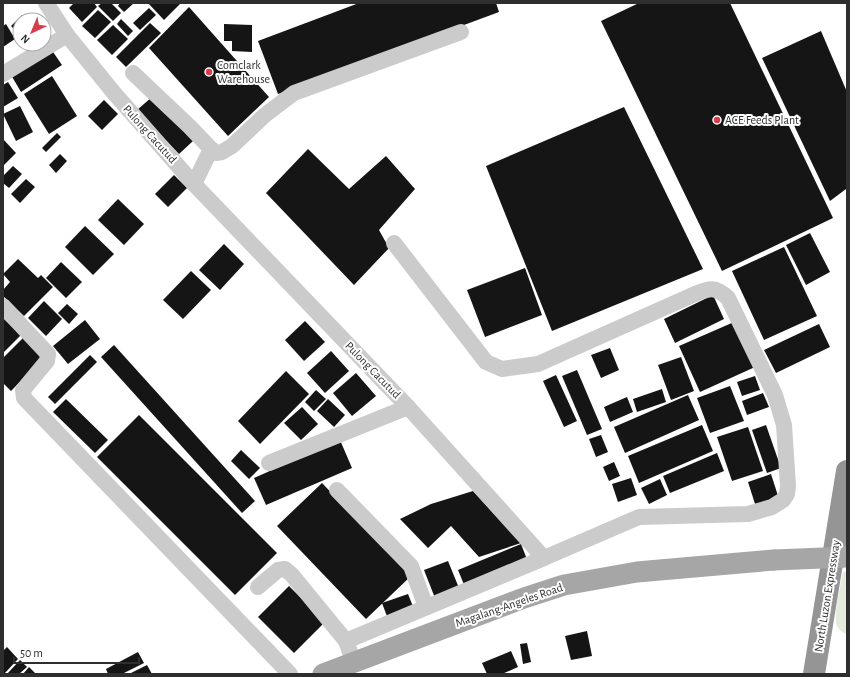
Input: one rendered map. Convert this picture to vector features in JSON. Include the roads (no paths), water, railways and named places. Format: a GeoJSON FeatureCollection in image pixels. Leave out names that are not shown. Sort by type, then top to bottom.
{"type":"FeatureCollection","features":[{"type":"Feature","properties":{"kind":"highway","name":"North Luzon Expressway"},"geometry":{"type":"LineString","coordinates":[[814,674],[847,471]]}},
{"type":"Feature","properties":{"kind":"main road","name":"Magalang-Angeles Road"},"geometry":{"type":"LineString","coordinates":[[323,674],[524,598],[564,585],[637,572],[774,560],[847,557]]}},
{"type":"Feature","properties":{"kind":"street","name":"Pulong Cacutud"},"geometry":{"type":"LineString","coordinates":[[46,3],[67,35],[114,93],[194,184],[408,407],[544,558]]}},
{"type":"Feature","properties":{"kind":"street"},"geometry":{"type":"LineString","coordinates":[[133,73],[216,153],[222,152],[232,146],[265,115],[294,93],[461,32]]}},
{"type":"Feature","properties":{"kind":"street"},"geometry":{"type":"LineString","coordinates":[[3,74],[67,35]]}},
{"type":"Feature","properties":{"kind":"street"},"geometry":{"type":"LineString","coordinates":[[194,184],[211,149]]}},
{"type":"Feature","properties":{"kind":"street"},"geometry":{"type":"LineString","coordinates":[[346,641],[639,517],[748,514],[772,507],[783,500],[788,486],[784,425],[775,395],[728,298],[720,290],[708,289],[695,294],[538,364],[502,369],[486,362],[394,244]]}},
{"type":"Feature","properties":{"kind":"street"},"geometry":{"type":"LineString","coordinates":[[3,306],[48,354],[47,361],[23,390],[24,398],[290,674]]}},
{"type":"Feature","properties":{"kind":"street"},"geometry":{"type":"LineString","coordinates":[[269,463],[408,407]]}},
{"type":"Feature","properties":{"kind":"street"},"geometry":{"type":"LineString","coordinates":[[337,490],[411,566],[426,607]]}},
{"type":"Feature","properties":{"kind":"street"},"geometry":{"type":"LineString","coordinates":[[258,587],[278,570],[285,569],[292,575],[346,641],[354,663]]}},
{"type":"Feature","properties":{"kind":"place","name":"Comclark Warehouse"},"geometry":{"type":"Point","coordinates":[209,72]}},
{"type":"Feature","properties":{"kind":"place","name":"ACE Feeds Plant"},"geometry":{"type":"Point","coordinates":[717,120]}}]}
